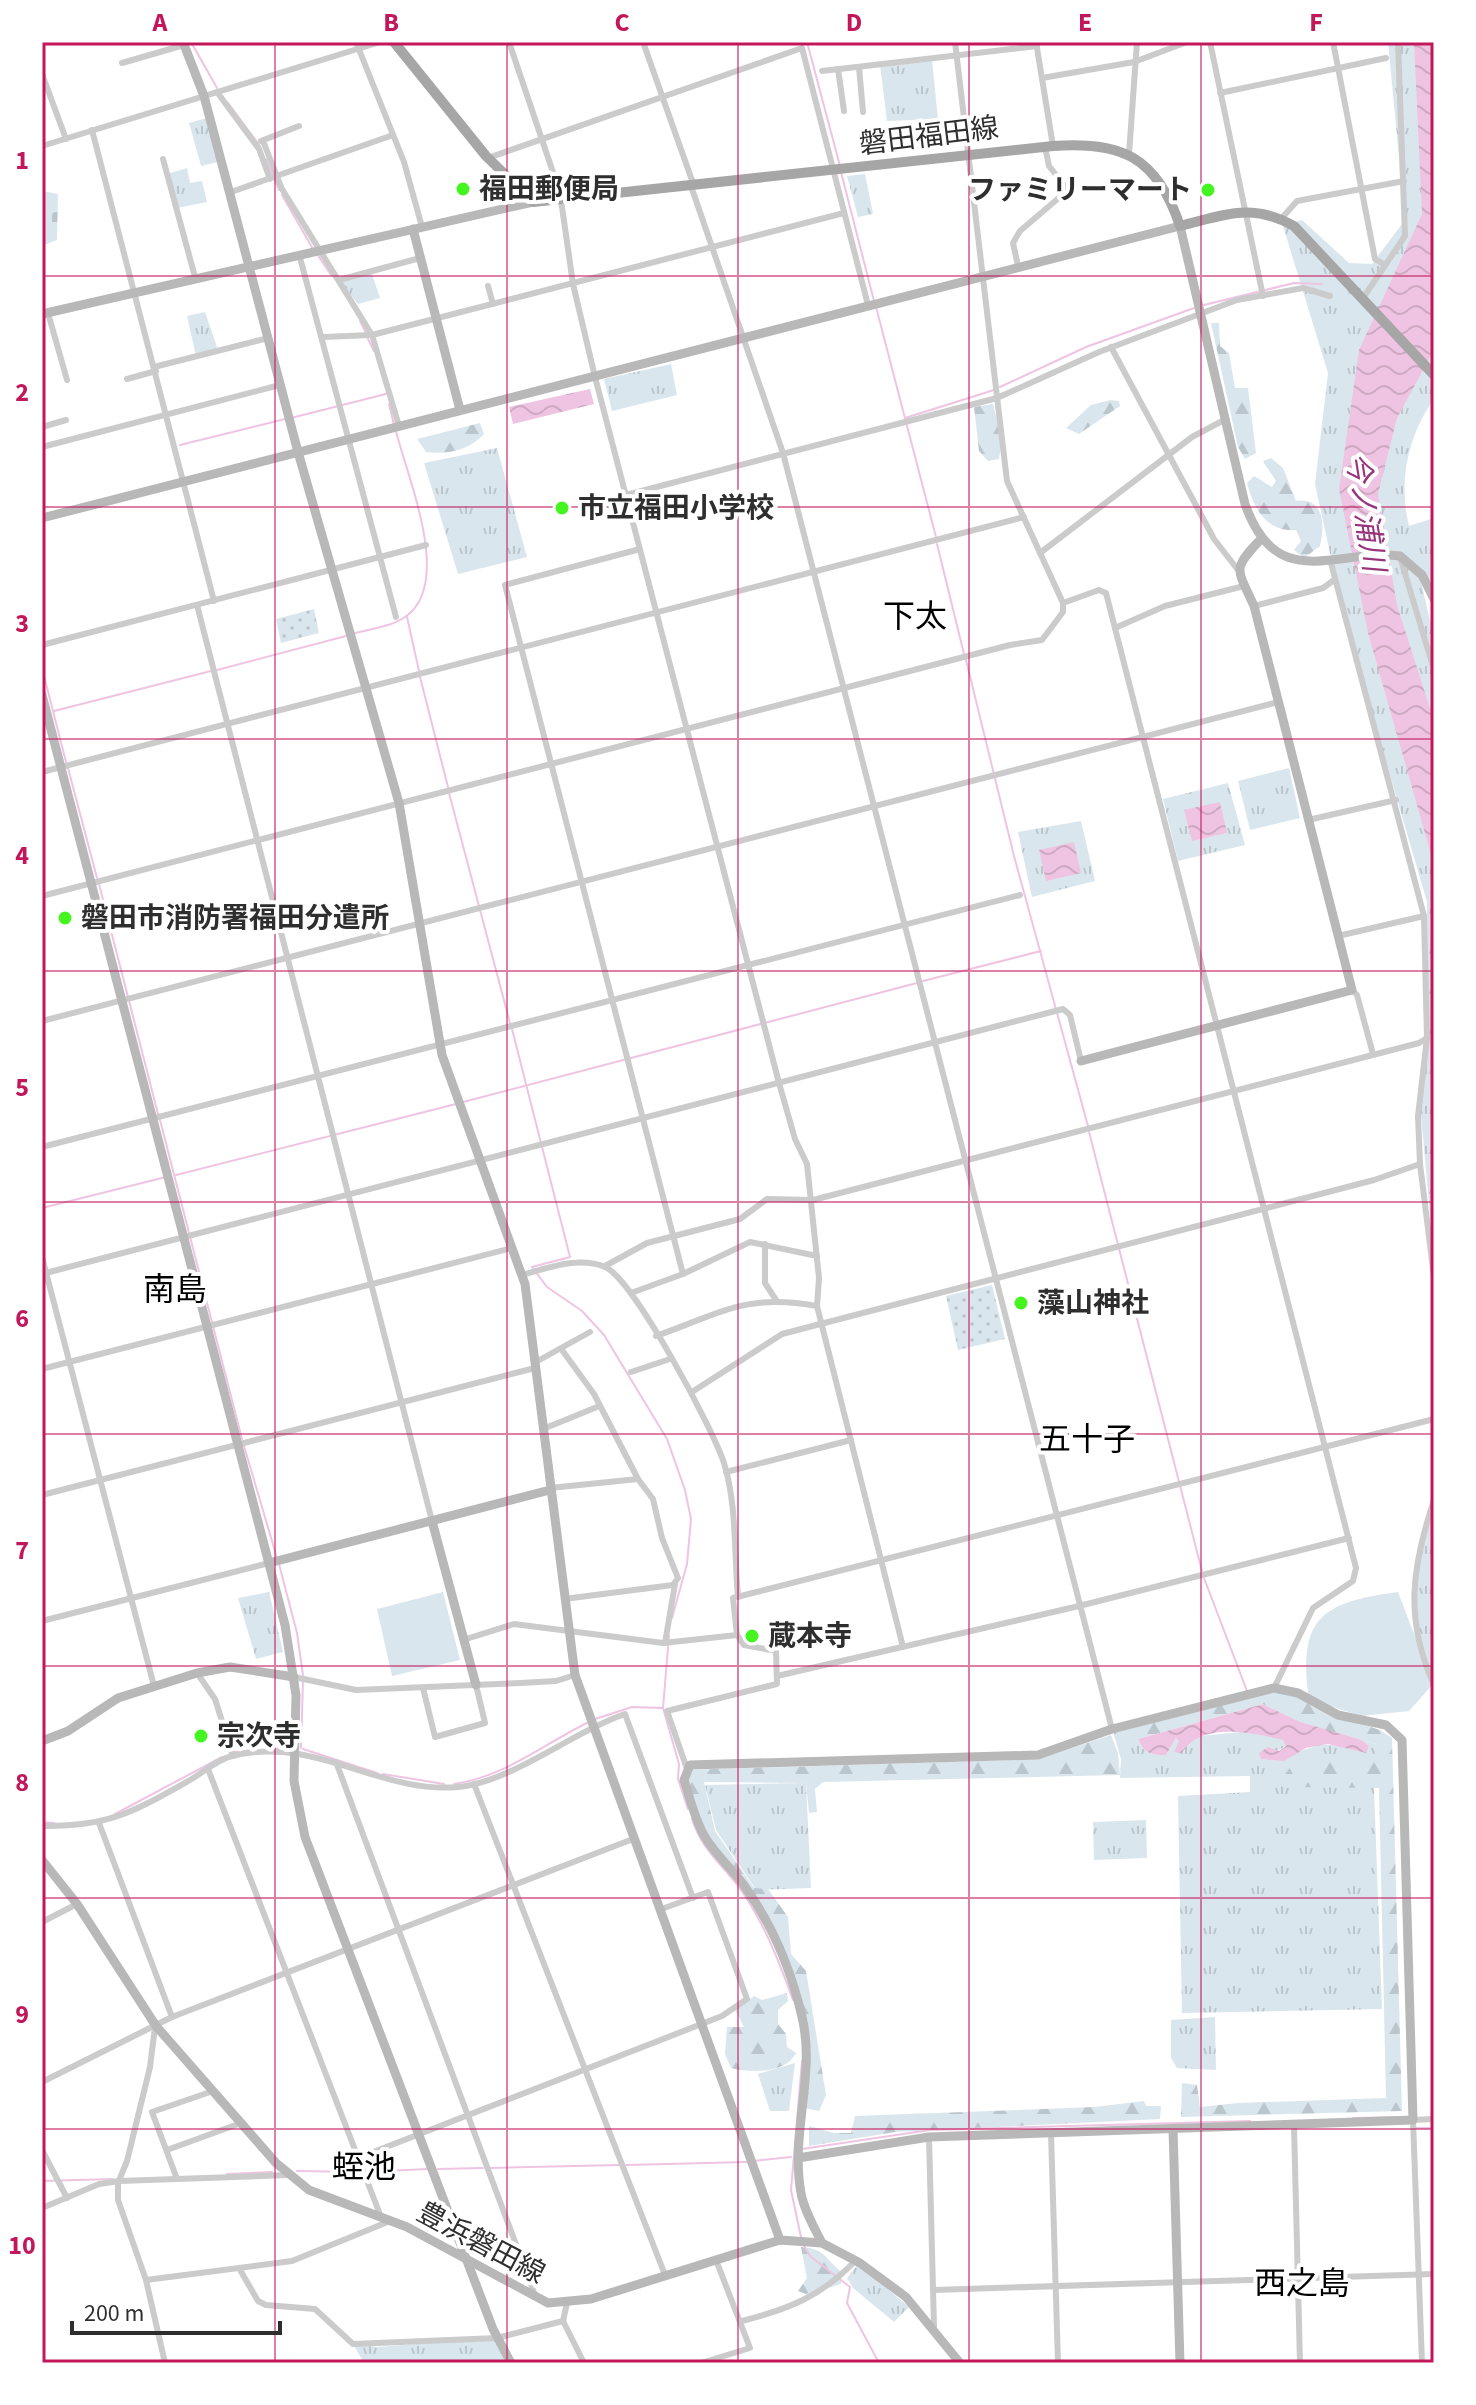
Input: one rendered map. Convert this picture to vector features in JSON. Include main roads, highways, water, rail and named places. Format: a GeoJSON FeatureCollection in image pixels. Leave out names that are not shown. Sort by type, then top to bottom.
{"type":"FeatureCollection","features":[{"type":"Feature","properties":{"kind":"main road","name":"磐田福田線"},"geometry":{"type":"LineString","coordinates":[[394,42],[488,158],[533,202],[1049,146],[1103,145],[1129,154],[1166,191],[1180,226],[1244,211],[1264,212],[1294,226],[1432,373]]}},
{"type":"Feature","properties":{"kind":"water","name":"今ノ浦川"},"geometry":{"type":"Polygon","coordinates":[[[1414,42],[1434,42],[1434,350],[1397,418],[1378,494],[1397,605],[1434,721],[1434,865],[1368,633],[1339,489],[1359,350],[1422,214],[1414,42]]]}},
{"type":"Feature","properties":{"kind":"water"},"geometry":{"type":"Polygon","coordinates":[[[590,389],[594,404],[513,424],[509,407],[590,389]]]}},
{"type":"Feature","properties":{"kind":"water"},"geometry":{"type":"Polygon","coordinates":[[[1220,802],[1227,833],[1192,841],[1184,810],[1220,802]]]}},
{"type":"Feature","properties":{"kind":"water"},"geometry":{"type":"Polygon","coordinates":[[[1074,842],[1081,873],[1046,881],[1039,850],[1074,842]]]}},
{"type":"Feature","properties":{"kind":"water"},"geometry":{"type":"Polygon","coordinates":[[[1263,1704],[1300,1722],[1362,1740],[1369,1746],[1366,1753],[1328,1744],[1306,1748],[1284,1761],[1261,1759],[1259,1753],[1268,1747],[1279,1751],[1286,1746],[1283,1740],[1228,1732],[1202,1736],[1182,1753],[1174,1752],[1179,1741],[1176,1738],[1166,1755],[1160,1755],[1145,1750],[1138,1739],[1263,1704]]]}},
{"type":"Feature","properties":{"kind":"waterway"},"geometry":{"type":"LineString","coordinates":[[191,42],[217,88]]}},
{"type":"Feature","properties":{"kind":"waterway"},"geometry":{"type":"LineString","coordinates":[[807,42],[840,166]]}},
{"type":"Feature","properties":{"kind":"waterway"},"geometry":{"type":"LineString","coordinates":[[228,103],[260,146]]}},
{"type":"Feature","properties":{"kind":"waterway"},"geometry":{"type":"LineString","coordinates":[[266,159],[279,190]]}},
{"type":"Feature","properties":{"kind":"waterway"},"geometry":{"type":"LineString","coordinates":[[841,172],[874,301]]}},
{"type":"Feature","properties":{"kind":"waterway"},"geometry":{"type":"LineString","coordinates":[[282,195],[313,249]]}},
{"type":"Feature","properties":{"kind":"waterway"},"geometry":{"type":"LineString","coordinates":[[317,254],[331,275]]}},
{"type":"Feature","properties":{"kind":"waterway"},"geometry":{"type":"LineString","coordinates":[[1204,305],[1294,283],[1322,284]]}},
{"type":"Feature","properties":{"kind":"waterway"},"geometry":{"type":"LineString","coordinates":[[876,307],[936,537]]}},
{"type":"Feature","properties":{"kind":"waterway"},"geometry":{"type":"LineString","coordinates":[[1000,387],[1086,347],[1194,308]]}},
{"type":"Feature","properties":{"kind":"waterway"},"geometry":{"type":"LineString","coordinates":[[360,321],[366,333]]}},
{"type":"Feature","properties":{"kind":"waterway"},"geometry":{"type":"LineString","coordinates":[[368,339],[374,351]]}},
{"type":"Feature","properties":{"kind":"waterway"},"geometry":{"type":"LineString","coordinates":[[905,418],[994,390]]}},
{"type":"Feature","properties":{"kind":"waterway"},"geometry":{"type":"LineString","coordinates":[[291,418],[386,394]]}},
{"type":"Feature","properties":{"kind":"waterway"},"geometry":{"type":"LineString","coordinates":[[389,404],[394,425]]}},
{"type":"Feature","properties":{"kind":"waterway"},"geometry":{"type":"LineString","coordinates":[[180,445],[285,419]]}},
{"type":"Feature","properties":{"kind":"waterway"},"geometry":{"type":"LineString","coordinates":[[352,634],[405,617],[419,601],[426,580],[427,556],[423,529],[396,431]]}},
{"type":"Feature","properties":{"kind":"waterway"},"geometry":{"type":"LineString","coordinates":[[937,544],[964,654]]}},
{"type":"Feature","properties":{"kind":"waterway"},"geometry":{"type":"LineString","coordinates":[[407,617],[419,671]]}},
{"type":"Feature","properties":{"kind":"waterway"},"geometry":{"type":"LineString","coordinates":[[217,670],[346,636]]}},
{"type":"Feature","properties":{"kind":"waterway"},"geometry":{"type":"LineString","coordinates":[[966,660],[1014,856],[1088,1126]]}},
{"type":"Feature","properties":{"kind":"waterway"},"geometry":{"type":"LineString","coordinates":[[42,668],[66,762]]}},
{"type":"Feature","properties":{"kind":"waterway"},"geometry":{"type":"LineString","coordinates":[[54,711],[211,671]]}},
{"type":"Feature","properties":{"kind":"waterway"},"geometry":{"type":"LineString","coordinates":[[420,677],[448,787]]}},
{"type":"Feature","properties":{"kind":"waterway"},"geometry":{"type":"LineString","coordinates":[[68,768],[97,878]]}},
{"type":"Feature","properties":{"kind":"waterway"},"geometry":{"type":"LineString","coordinates":[[449,793],[510,1023]]}},
{"type":"Feature","properties":{"kind":"waterway"},"geometry":{"type":"LineString","coordinates":[[99,884],[158,1114]]}},
{"type":"Feature","properties":{"kind":"waterway"},"geometry":{"type":"LineString","coordinates":[[923,981],[1041,951]]}},
{"type":"Feature","properties":{"kind":"waterway"},"geometry":{"type":"LineString","coordinates":[[463,1102],[917,983]]}},
{"type":"Feature","properties":{"kind":"waterway"},"geometry":{"type":"LineString","coordinates":[[512,1029],[570,1257],[532,1267],[547,1287],[582,1311],[604,1335],[667,1439],[685,1490],[691,1519],[687,1564],[672,1618]]}},
{"type":"Feature","properties":{"kind":"waterway"},"geometry":{"type":"LineString","coordinates":[[176,1175],[456,1104]]}},
{"type":"Feature","properties":{"kind":"waterway"},"geometry":{"type":"LineString","coordinates":[[160,1120],[242,1439]]}},
{"type":"Feature","properties":{"kind":"waterway"},"geometry":{"type":"LineString","coordinates":[[1089,1132],[1202,1571]]}},
{"type":"Feature","properties":{"kind":"waterway"},"geometry":{"type":"LineString","coordinates":[[42,1208],[166,1177]]}},
{"type":"Feature","properties":{"kind":"waterway"},"geometry":{"type":"LineString","coordinates":[[244,1446],[277,1558]]}},
{"type":"Feature","properties":{"kind":"waterway"},"geometry":{"type":"LineString","coordinates":[[279,1564],[297,1633],[303,1675]]}},
{"type":"Feature","properties":{"kind":"waterway"},"geometry":{"type":"LineString","coordinates":[[1204,1578],[1247,1691]]}},
{"type":"Feature","properties":{"kind":"waterway"},"geometry":{"type":"LineString","coordinates":[[669,1636],[663,1708],[679,1764],[678,1779],[688,1809]]}},
{"type":"Feature","properties":{"kind":"waterway"},"geometry":{"type":"LineString","coordinates":[[301,1748],[303,1681]]}},
{"type":"Feature","properties":{"kind":"waterway"},"geometry":{"type":"LineString","coordinates":[[595,1719],[632,1707],[662,1708]]}},
{"type":"Feature","properties":{"kind":"waterway"},"geometry":{"type":"LineString","coordinates":[[454,1784],[508,1767],[589,1722]]}},
{"type":"Feature","properties":{"kind":"waterway"},"geometry":{"type":"LineString","coordinates":[[267,1749],[293,1748]]}},
{"type":"Feature","properties":{"kind":"waterway"},"geometry":{"type":"LineString","coordinates":[[303,1749],[377,1773]]}},
{"type":"Feature","properties":{"kind":"waterway"},"geometry":{"type":"LineString","coordinates":[[235,1752],[253,1750]]}},
{"type":"Feature","properties":{"kind":"waterway"},"geometry":{"type":"LineString","coordinates":[[115,1814],[222,1757]]}},
{"type":"Feature","properties":{"kind":"waterway"},"geometry":{"type":"LineString","coordinates":[[383,1774],[444,1784]]}},
{"type":"Feature","properties":{"kind":"waterway"},"geometry":{"type":"LineString","coordinates":[[692,1819],[706,1847],[738,1886],[763,1927],[793,2000]]}},
{"type":"Feature","properties":{"kind":"waterway"},"geometry":{"type":"LineString","coordinates":[[42,1822],[54,1823]]}},
{"type":"Feature","properties":{"kind":"waterway"},"geometry":{"type":"LineString","coordinates":[[801,2237],[791,2190],[802,2061]]}},
{"type":"Feature","properties":{"kind":"waterway"},"geometry":{"type":"LineString","coordinates":[[1353,2118],[1405,2117]]}},
{"type":"Feature","properties":{"kind":"waterway"},"geometry":{"type":"LineString","coordinates":[[802,2149],[930,2130],[1250,2121]]}},
{"type":"Feature","properties":{"kind":"waterway"},"geometry":{"type":"LineString","coordinates":[[1414,2128],[1434,2128]]}},
{"type":"Feature","properties":{"kind":"waterway"},"geometry":{"type":"LineString","coordinates":[[753,2161],[791,2157]]}},
{"type":"Feature","properties":{"kind":"waterway"},"geometry":{"type":"LineString","coordinates":[[626,2165],[747,2162]]}},
{"type":"Feature","properties":{"kind":"waterway"},"geometry":{"type":"LineString","coordinates":[[490,2168],[619,2165]]}},
{"type":"Feature","properties":{"kind":"waterway"},"geometry":{"type":"LineString","coordinates":[[438,2169],[483,2168]]}},
{"type":"Feature","properties":{"kind":"waterway"},"geometry":{"type":"LineString","coordinates":[[366,2172],[427,2169]]}},
{"type":"Feature","properties":{"kind":"waterway"},"geometry":{"type":"LineString","coordinates":[[297,2171],[359,2172]]}},
{"type":"Feature","properties":{"kind":"waterway"},"geometry":{"type":"LineString","coordinates":[[227,2174],[272,2172]]}},
{"type":"Feature","properties":{"kind":"waterway"},"geometry":{"type":"LineString","coordinates":[[42,2181],[113,2179]]}},
{"type":"Feature","properties":{"kind":"waterway"},"geometry":{"type":"LineString","coordinates":[[803,2244],[810,2256],[850,2287],[847,2303],[879,2363]]}},
{"type":"Feature","properties":{"kind":"place","name":"福田郵便局"},"geometry":{"type":"Point","coordinates":[463,189]}},
{"type":"Feature","properties":{"kind":"place","name":"ファミリーマート"},"geometry":{"type":"Point","coordinates":[1208,190]}},
{"type":"Feature","properties":{"kind":"place","name":"市立福田小学校"},"geometry":{"type":"Point","coordinates":[562,508]}},
{"type":"Feature","properties":{"kind":"place","name":"磐田市消防署福田分遣所"},"geometry":{"type":"Point","coordinates":[65,918]}},
{"type":"Feature","properties":{"kind":"place","name":"藻山神社"},"geometry":{"type":"Point","coordinates":[1021,1303]}},
{"type":"Feature","properties":{"kind":"place","name":"蔵本寺"},"geometry":{"type":"Point","coordinates":[752,1636]}},
{"type":"Feature","properties":{"kind":"place","name":"宗次寺"},"geometry":{"type":"Point","coordinates":[201,1736]}},
{"type":"Feature","properties":{"kind":"district","name":"下太"},"geometry":{"type":"Point","coordinates":[915,617]}},
{"type":"Feature","properties":{"kind":"district","name":"南島"},"geometry":{"type":"Point","coordinates":[175,1290]}},
{"type":"Feature","properties":{"kind":"district","name":"五十子"},"geometry":{"type":"Point","coordinates":[1087,1440]}},
{"type":"Feature","properties":{"kind":"district","name":"蛭池"},"geometry":{"type":"Point","coordinates":[364,2168]}},
{"type":"Feature","properties":{"kind":"district","name":"西之島"},"geometry":{"type":"Point","coordinates":[1302,2284]}}]}
